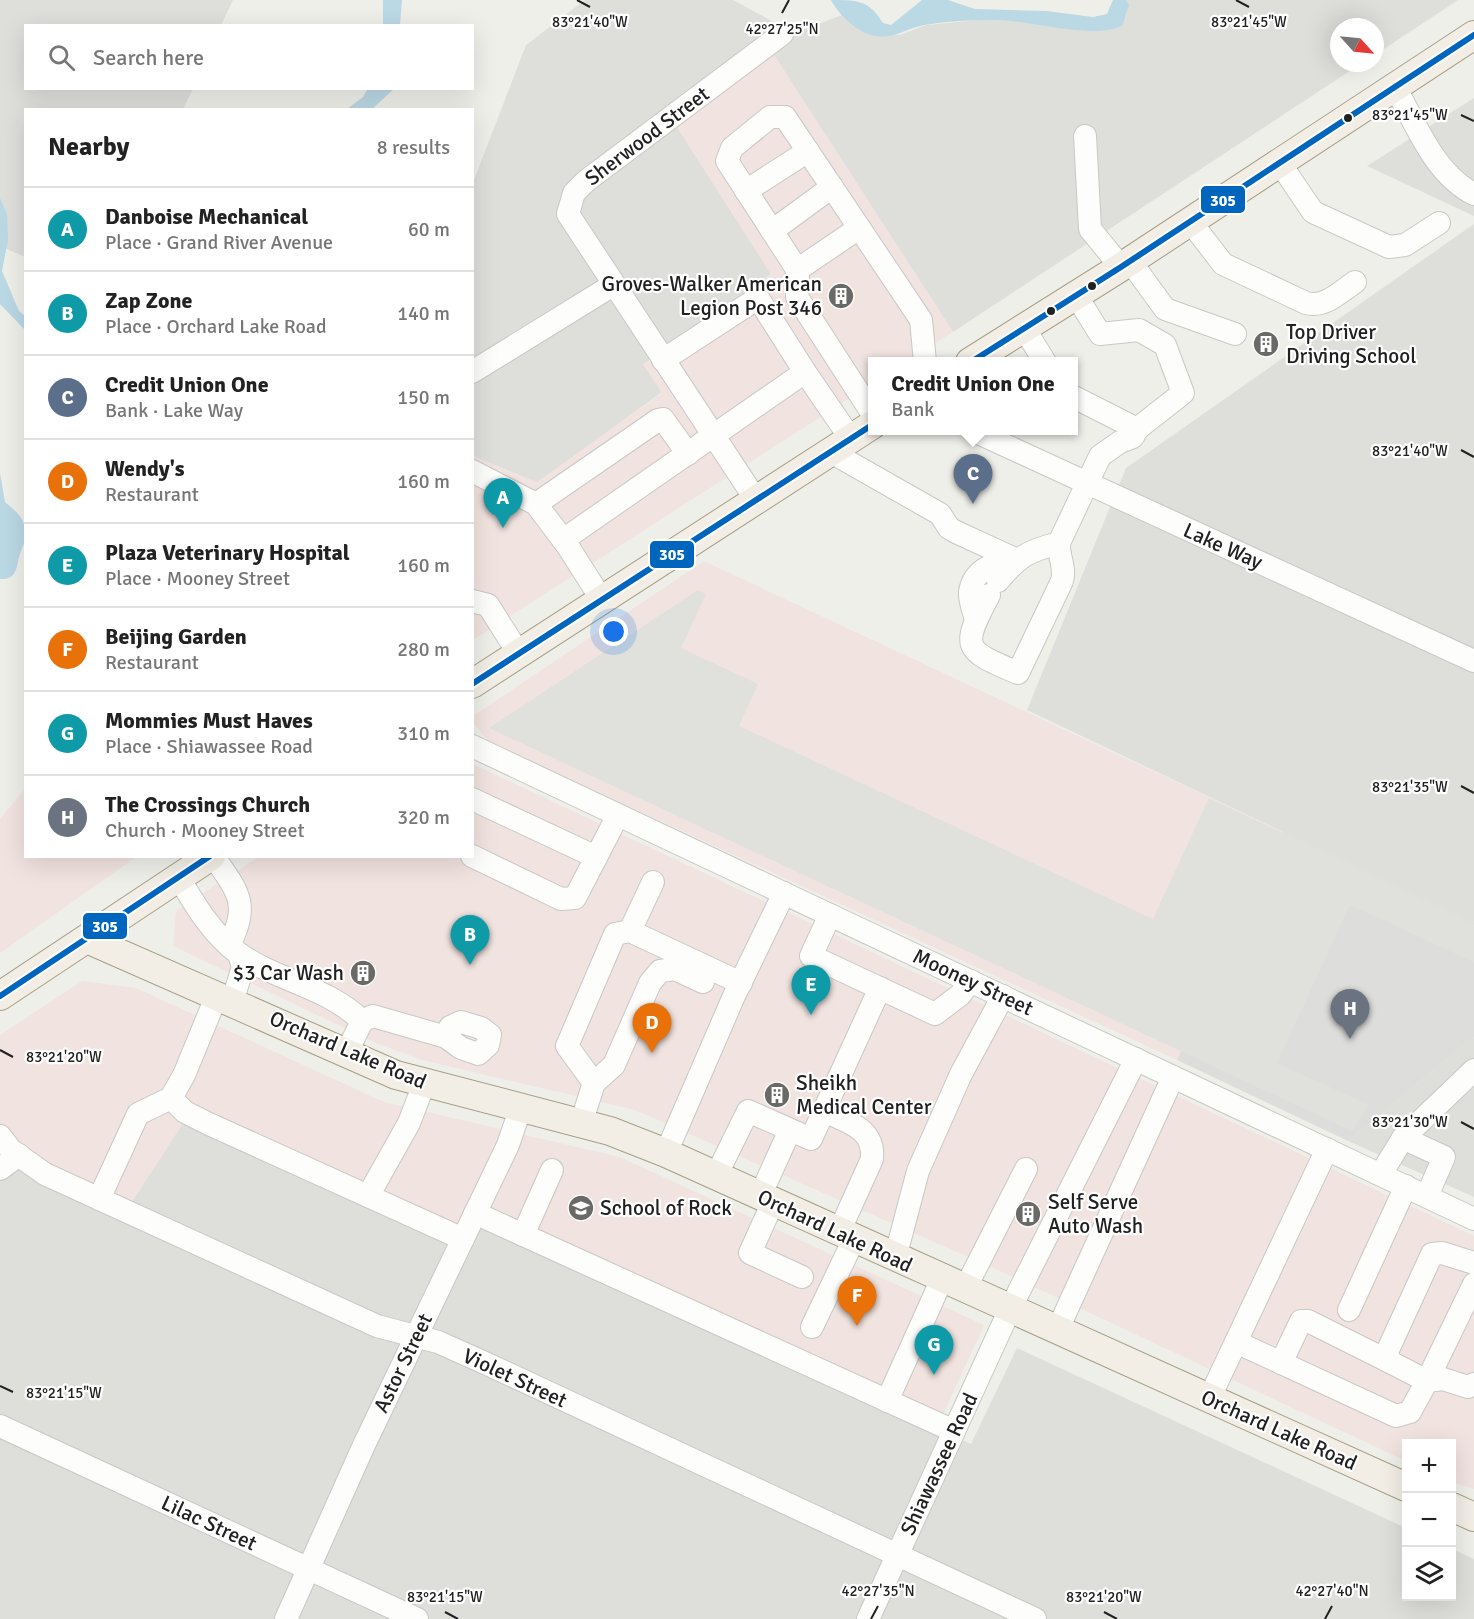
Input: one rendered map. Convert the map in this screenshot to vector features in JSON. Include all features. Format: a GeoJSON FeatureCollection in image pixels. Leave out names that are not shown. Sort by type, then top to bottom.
{"type":"FeatureCollection","features":[{"type":"Feature","properties":{"kind":"main road"},"geometry":{"type":"LineString","coordinates":[[978,357],[1125,264],[1474,35]]}},
{"type":"Feature","properties":{"kind":"main road"},"geometry":{"type":"LineString","coordinates":[[474,683],[851,438]]}},
{"type":"Feature","properties":{"kind":"main road"},"geometry":{"type":"LineString","coordinates":[[0,996],[209,858]]}},
{"type":"Feature","properties":{"kind":"main road","name":"Orchard Lake Road"},"geometry":{"type":"LineString","coordinates":[[87,939],[346,1054],[424,1084],[610,1131],[666,1153],[1402,1485]]}},
{"type":"Feature","properties":{"kind":"main road"},"geometry":{"type":"LineString","coordinates":[[1456,1509],[1474,1517]]}},
{"type":"Feature","properties":{"kind":"street","name":"Sherwood Street"},"geometry":{"type":"LineString","coordinates":[[756,500],[568,214],[574,193],[782,34]]}},
{"type":"Feature","properties":{"kind":"street"},"geometry":{"type":"LineString","coordinates":[[1395,87],[1434,159],[1465,189],[1474,194]]}},
{"type":"Feature","properties":{"kind":"street"},"geometry":{"type":"LineString","coordinates":[[868,405],[797,297],[797,270],[728,160],[732,148],[770,117],[785,117],[921,320],[925,357]]}},
{"type":"Feature","properties":{"kind":"street"},"geometry":{"type":"LineString","coordinates":[[1085,136],[1090,229],[1165,309],[1235,334]]}},
{"type":"Feature","properties":{"kind":"street"},"geometry":{"type":"LineString","coordinates":[[746,190],[808,151]]}},
{"type":"Feature","properties":{"kind":"street"},"geometry":{"type":"LineString","coordinates":[[1279,162],[1313,212],[1389,247],[1405,245],[1438,222]]}},
{"type":"Feature","properties":{"kind":"street"},"geometry":{"type":"LineString","coordinates":[[772,231],[832,187]]}},
{"type":"Feature","properties":{"kind":"street"},"geometry":{"type":"LineString","coordinates":[[1190,221],[1223,264],[1314,306],[1324,303],[1355,282]]}},
{"type":"Feature","properties":{"kind":"street"},"geometry":{"type":"LineString","coordinates":[[797,270],[859,228]]}},
{"type":"Feature","properties":{"kind":"street"},"geometry":{"type":"LineString","coordinates":[[474,371],[613,285]]}},
{"type":"Feature","properties":{"kind":"street"},"geometry":{"type":"LineString","coordinates":[[1059,543],[1028,551],[1017,560],[994,588],[976,620],[970,640],[972,648],[980,655],[1018,673],[1062,581],[1064,567],[1060,557],[1059,543],[1100,456],[1133,436],[1137,429],[1183,393],[1166,345],[1139,330],[1100,334],[1076,295]]}},
{"type":"Feature","properties":{"kind":"street"},"geometry":{"type":"LineString","coordinates":[[663,360],[758,298],[851,438],[940,514],[949,528],[1017,560]]}},
{"type":"Feature","properties":{"kind":"street"},"geometry":{"type":"LineString","coordinates":[[1024,328],[1042,357]]}},
{"type":"Feature","properties":{"kind":"street"},"geometry":{"type":"LineString","coordinates":[[563,540],[806,372]]}},
{"type":"Feature","properties":{"kind":"street"},"geometry":{"type":"LineString","coordinates":[[1078,399],[1137,429]]}},
{"type":"Feature","properties":{"kind":"street"},"geometry":{"type":"LineString","coordinates":[[536,504],[658,420],[663,419],[668,423],[688,453]]}},
{"type":"Feature","properties":{"kind":"street","name":"Lake Way"},"geometry":{"type":"LineString","coordinates":[[982,435],[1474,662]]}},
{"type":"Feature","properties":{"kind":"street"},"geometry":{"type":"LineString","coordinates":[[474,472],[536,504],[563,540],[602,600]]}},
{"type":"Feature","properties":{"kind":"street"},"geometry":{"type":"LineString","coordinates":[[976,620],[970,593],[974,584],[986,567],[995,562],[1017,560]]}},
{"type":"Feature","properties":{"kind":"street"},"geometry":{"type":"LineString","coordinates":[[474,602],[488,606],[519,654]]}},
{"type":"Feature","properties":{"kind":"street","name":"Mooney Street"},"geometry":{"type":"LineString","coordinates":[[474,747],[1474,1219]]}},
{"type":"Feature","properties":{"kind":"street"},"geometry":{"type":"LineString","coordinates":[[474,800],[596,857]]}},
{"type":"Feature","properties":{"kind":"street"},"geometry":{"type":"LineString","coordinates":[[474,857],[561,899],[569,900],[575,898],[618,814]]}},
{"type":"Feature","properties":{"kind":"street"},"geometry":{"type":"LineString","coordinates":[[213,858],[238,892],[242,904],[234,950]]}},
{"type":"Feature","properties":{"kind":"street"},"geometry":{"type":"LineString","coordinates":[[99,1198],[138,1114],[171,1098],[243,967],[234,950],[202,916],[179,878]]}},
{"type":"Feature","properties":{"kind":"street"},"geometry":{"type":"LineString","coordinates":[[630,931],[653,882]]}},
{"type":"Feature","properties":{"kind":"street"},"geometry":{"type":"LineString","coordinates":[[666,1153],[737,990],[784,893]]}},
{"type":"Feature","properties":{"kind":"street"},"geometry":{"type":"LineString","coordinates":[[830,915],[811,956],[934,1014],[960,995],[971,981]]}},
{"type":"Feature","properties":{"kind":"street"},"geometry":{"type":"LineString","coordinates":[[600,1080],[567,1046],[615,934],[630,931],[737,990]]}},
{"type":"Feature","properties":{"kind":"street"},"geometry":{"type":"LineString","coordinates":[[234,950],[334,999],[362,1021]]}},
{"type":"Feature","properties":{"kind":"street"},"geometry":{"type":"LineString","coordinates":[[581,1123],[600,1080],[614,1065],[650,983],[660,971],[675,969],[737,990]]}},
{"type":"Feature","properties":{"kind":"street"},"geometry":{"type":"LineString","coordinates":[[716,1176],[748,1111],[811,1139],[880,988]]}},
{"type":"Feature","properties":{"kind":"street"},"geometry":{"type":"LineString","coordinates":[[895,1258],[918,1171],[961,1074],[1003,996]]}},
{"type":"Feature","properties":{"kind":"street"},"geometry":{"type":"LineString","coordinates":[[346,1054],[362,1021],[373,1016],[446,1037]]}},
{"type":"Feature","properties":{"kind":"street","name":"Shiawassee Road"},"geometry":{"type":"LineString","coordinates":[[868,1619],[1010,1309],[1136,1059]]}},
{"type":"Feature","properties":{"kind":"street"},"geometry":{"type":"LineString","coordinates":[[1381,1174],[1403,1138],[1474,1070]]}},
{"type":"Feature","properties":{"kind":"street"},"geometry":{"type":"LineString","coordinates":[[1057,1330],[1173,1077]]}},
{"type":"Feature","properties":{"kind":"street"},"geometry":{"type":"LineString","coordinates":[[368,1197],[409,1123],[424,1084]]}},
{"type":"Feature","properties":{"kind":"street"},"geometry":{"type":"LineString","coordinates":[[171,1098],[185,1112],[208,1124],[463,1239]]}},
{"type":"Feature","properties":{"kind":"street","name":"Astor Street"},"geometry":{"type":"LineString","coordinates":[[286,1619],[364,1445],[508,1145],[521,1107]]}},
{"type":"Feature","properties":{"kind":"street"},"geometry":{"type":"LineString","coordinates":[[812,1327],[847,1236],[872,1159],[873,1149],[868,1135],[861,1128],[824,1111]]}},
{"type":"Feature","properties":{"kind":"street"},"geometry":{"type":"LineString","coordinates":[[790,1130],[750,1253],[802,1277]]}},
{"type":"Feature","properties":{"kind":"street","name":"Violet Street"},"geometry":{"type":"LineString","coordinates":[[0,1136],[19,1155],[45,1174],[377,1326],[438,1342],[485,1363],[1035,1619]]}},
{"type":"Feature","properties":{"kind":"street"},"geometry":{"type":"LineString","coordinates":[[1403,1138],[1444,1157],[1426,1196]]}},
{"type":"Feature","properties":{"kind":"street"},"geometry":{"type":"LineString","coordinates":[[1209,1399],[1328,1149]]}},
{"type":"Feature","properties":{"kind":"street"},"geometry":{"type":"LineString","coordinates":[[0,1169],[19,1155]]}},
{"type":"Feature","properties":{"kind":"street"},"geometry":{"type":"LineString","coordinates":[[886,1401],[954,1284],[1026,1169]]}},
{"type":"Feature","properties":{"kind":"street"},"geometry":{"type":"LineString","coordinates":[[523,1235],[552,1170]]}},
{"type":"Feature","properties":{"kind":"street"},"geometry":{"type":"LineString","coordinates":[[1349,1310],[1406,1186]]}},
{"type":"Feature","properties":{"kind":"street"},"geometry":{"type":"LineString","coordinates":[[475,1213],[954,1431]]}},
{"type":"Feature","properties":{"kind":"street"},"geometry":{"type":"LineString","coordinates":[[1390,1362],[1387,1352],[1432,1254],[1442,1253],[1474,1263]]}},
{"type":"Feature","properties":{"kind":"street"},"geometry":{"type":"LineString","coordinates":[[1236,1342],[1396,1416],[1410,1412],[1474,1284]]}},
{"type":"Feature","properties":{"kind":"street"},"geometry":{"type":"LineString","coordinates":[[1281,1363],[1300,1322],[1308,1321],[1426,1381],[1443,1379],[1468,1387],[1474,1384]]}},
{"type":"Feature","properties":{"kind":"street","name":"Lilac Street"},"geometry":{"type":"LineString","coordinates":[[0,1426],[417,1619]]}},
{"type":"Feature","properties":{"kind":"shaded area"},"geometry":{"type":"Polygon","coordinates":[[[0,0],[233,0],[221,24],[24,24],[24,90],[192,90],[184,108],[24,108],[24,257],[0,246],[0,0]]]}},
{"type":"Feature","properties":{"kind":"shaded area"},"geometry":{"type":"Polygon","coordinates":[[[585,0],[733,0],[794,33],[842,15],[860,30],[900,35],[926,25],[979,20],[1015,20],[1074,29],[1123,25],[1127,14],[1126,0],[1458,0],[1384,49],[1384,18],[1330,18],[1330,72],[1348,72],[953,332],[773,54],[677,127],[771,274],[643,364],[662,392],[537,483],[474,456],[474,180],[526,45],[585,0]]]}},
{"type":"Feature","properties":{"kind":"shaded area"},"geometry":{"type":"Polygon","coordinates":[[[773,53],[953,332],[913,357],[868,357],[868,387],[474,639],[474,456],[537,482],[662,393],[643,364],[771,274],[677,127],[773,53]]]}},
{"type":"Feature","properties":{"kind":"shaded area"},"geometry":{"type":"Polygon","coordinates":[[[1474,98],[1474,216],[1367,166],[1474,98]]]}},
{"type":"Feature","properties":{"kind":"shaded area"},"geometry":{"type":"Polygon","coordinates":[[[1474,224],[1474,923],[1027,710],[1126,468],[1474,224]]]}},
{"type":"Feature","properties":{"kind":"shaded area"},"geometry":{"type":"Polygon","coordinates":[[[704,561],[1283,832],[1177,1060],[488,741],[474,723],[474,715],[704,561]]]}},
{"type":"Feature","properties":{"kind":"shaded area"},"geometry":{"type":"Polygon","coordinates":[[[698,590],[706,594],[681,648],[758,684],[739,726],[1153,919],[1209,798],[1474,924],[1474,962],[1350,905],[1277,1063],[1369,1105],[1352,1131],[489,728],[698,590]]]}},
{"type":"Feature","properties":{"kind":"shaded area"},"geometry":{"type":"Polygon","coordinates":[[[474,764],[1474,1236],[1474,1489],[1456,1483],[1456,1439],[1402,1439],[1402,1459],[1002,1272],[635,1110],[422,1060],[376,1043],[173,946],[176,911],[256,858],[474,858],[474,764]]]}},
{"type":"Feature","properties":{"kind":"shaded area"},"geometry":{"type":"Polygon","coordinates":[[[24,790],[24,858],[135,858],[0,953],[0,819],[24,790]]]}},
{"type":"Feature","properties":{"kind":"shaded area"},"geometry":{"type":"Polygon","coordinates":[[[1283,832],[1474,923],[1474,1037],[1348,1141],[1177,1060],[1283,832]]]}},
{"type":"Feature","properties":{"kind":"shaded area"},"geometry":{"type":"Polygon","coordinates":[[[82,981],[136,988],[384,1102],[620,1157],[984,1325],[937,1428],[476,1213],[459,1247],[186,1119],[126,1211],[0,1135],[0,1035],[82,981]]]}},
{"type":"Feature","properties":{"kind":"shaded area"},"geometry":{"type":"Polygon","coordinates":[[[1474,1037],[1474,1197],[1348,1141],[1474,1037]]]}},
{"type":"Feature","properties":{"kind":"shaded area"},"geometry":{"type":"Polygon","coordinates":[[[186,1119],[475,1213],[971,1444],[1017,1348],[1402,1526],[1402,1601],[1456,1601],[1456,1551],[1474,1559],[1474,1619],[0,1619],[0,1135],[186,1119]]]}},
{"type":"Feature","properties":{"kind":"water"},"geometry":{"type":"Polygon","coordinates":[[[383,0],[402,0],[400,24],[383,24],[383,0]]]}},
{"type":"Feature","properties":{"kind":"water"},"geometry":{"type":"Polygon","coordinates":[[[831,0],[862,3],[873,10],[883,23],[891,25],[922,0],[948,0],[975,9],[1047,11],[1093,17],[1107,14],[1113,0],[1126,0],[1129,5],[1123,25],[1096,31],[1061,29],[1010,21],[978,20],[924,25],[885,37],[865,33],[854,26],[838,11],[831,0]]]}},
{"type":"Feature","properties":{"kind":"water"},"geometry":{"type":"Polygon","coordinates":[[[367,90],[393,90],[373,108],[348,108],[363,97],[367,90]]]}},
{"type":"Feature","properties":{"kind":"water"},"geometry":{"type":"Polygon","coordinates":[[[0,198],[7,215],[8,240],[2,271],[19,311],[24,315],[24,329],[0,304],[0,198]]]}},
{"type":"Feature","properties":{"kind":"water"},"geometry":{"type":"Polygon","coordinates":[[[0,473],[5,502],[17,513],[24,524],[24,543],[13,575],[0,579],[0,473]]]}},
{"type":"Feature","properties":{"kind":"transit line","name":"305"},"geometry":{"type":"LineString","coordinates":[[979,357],[1121,267],[1474,35]]}},
{"type":"Feature","properties":{"kind":"transit line","name":"305"},"geometry":{"type":"LineString","coordinates":[[474,683],[868,428]]}},
{"type":"Feature","properties":{"kind":"transit line","name":"305"},"geometry":{"type":"LineString","coordinates":[[0,996],[207,858]]}},
{"type":"Feature","properties":{"kind":"place","name":"Groves-Walker American Legion Post 346"},"geometry":{"type":"Point","coordinates":[841,296]}},
{"type":"Feature","properties":{"kind":"place","name":"Top Driver Driving School"},"geometry":{"type":"Point","coordinates":[1266,344]}},
{"type":"Feature","properties":{"kind":"place","name":"Credit Union One"},"geometry":{"type":"Point","coordinates":[973,504]}},
{"type":"Feature","properties":{"kind":"place","name":"Danboise Mechanical"},"geometry":{"type":"Point","coordinates":[503,528]}},
{"type":"Feature","properties":{"kind":"place","name":"Zap Zone"},"geometry":{"type":"Point","coordinates":[470,965]}},
{"type":"Feature","properties":{"kind":"place","name":"$3 Car Wash"},"geometry":{"type":"Point","coordinates":[363,973]}},
{"type":"Feature","properties":{"kind":"place","name":"Plaza Veterinary Hospital"},"geometry":{"type":"Point","coordinates":[811,1015]}},
{"type":"Feature","properties":{"kind":"place","name":"The Crossings Church"},"geometry":{"type":"Point","coordinates":[1350,1039]}},
{"type":"Feature","properties":{"kind":"place","name":"Wendy's"},"geometry":{"type":"Point","coordinates":[652,1053]}},
{"type":"Feature","properties":{"kind":"place","name":"Sheikh Medical Center"},"geometry":{"type":"Point","coordinates":[777,1095]}},
{"type":"Feature","properties":{"kind":"place","name":"School of Rock"},"geometry":{"type":"Point","coordinates":[581,1208]}},
{"type":"Feature","properties":{"kind":"place","name":"Self Serve Auto Wash"},"geometry":{"type":"Point","coordinates":[1028,1214]}},
{"type":"Feature","properties":{"kind":"place","name":"Beijing Garden"},"geometry":{"type":"Point","coordinates":[857,1326]}},
{"type":"Feature","properties":{"kind":"place","name":"Mommies Must Haves"},"geometry":{"type":"Point","coordinates":[934,1375]}}]}
